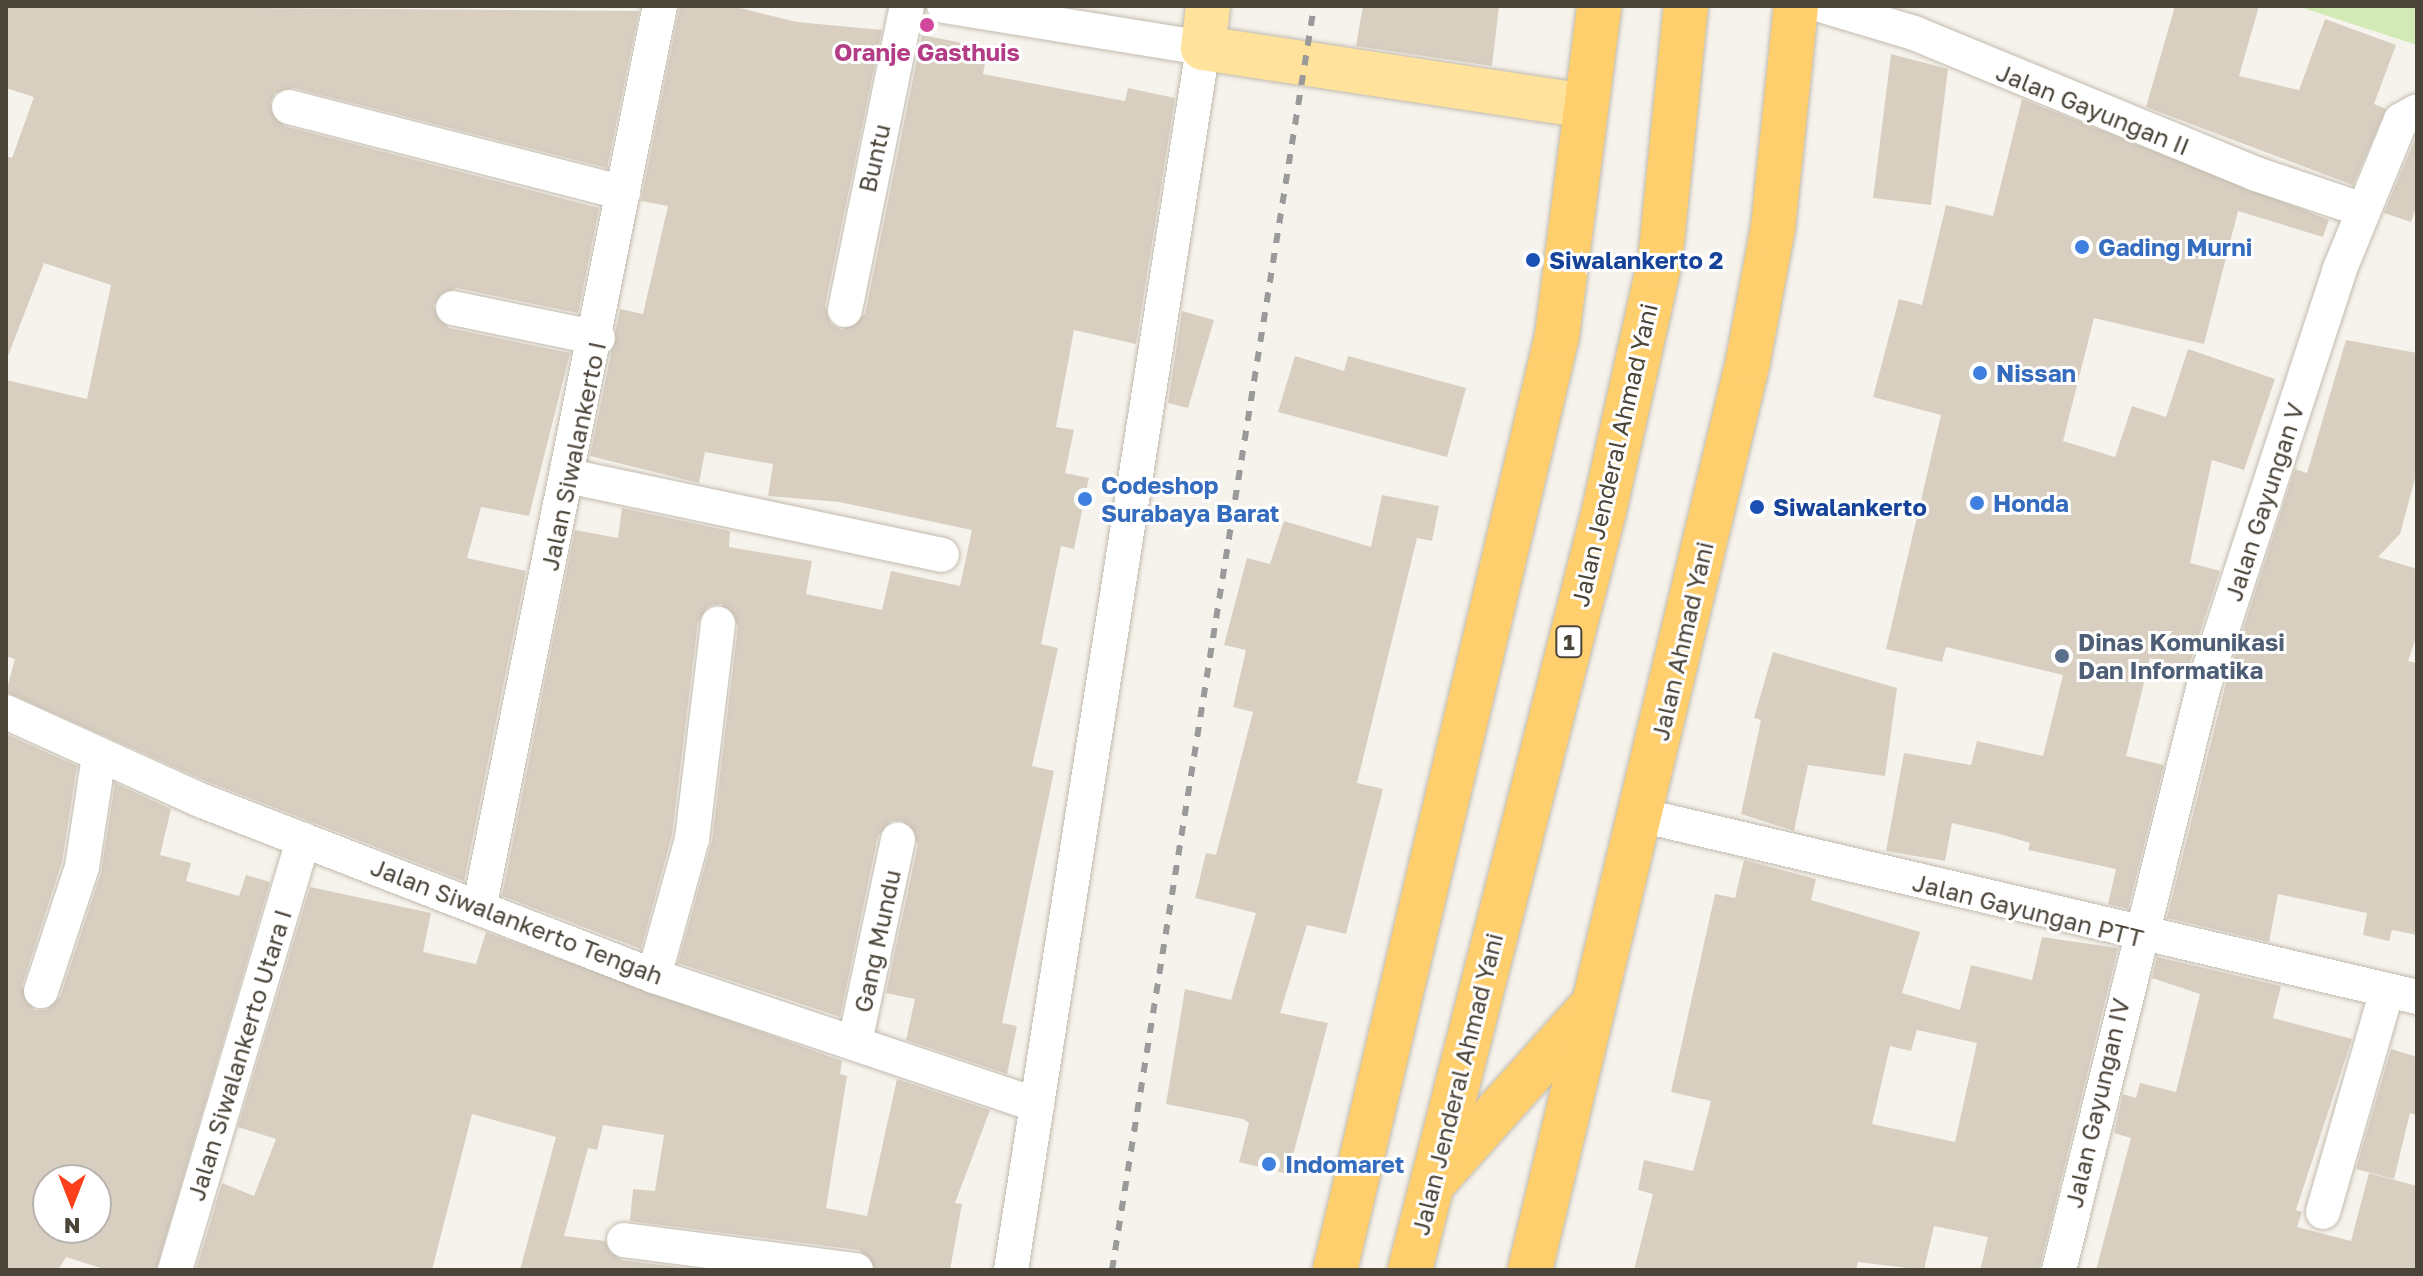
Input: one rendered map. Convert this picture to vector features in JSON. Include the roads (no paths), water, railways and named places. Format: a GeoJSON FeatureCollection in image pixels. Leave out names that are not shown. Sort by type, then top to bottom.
{"type":"FeatureCollection","features":[{"type":"Feature","properties":{"kind":"highway"},"geometry":{"type":"LineString","coordinates":[[1335,1270],[1554,351],[1599,6]]}},
{"type":"Feature","properties":{"kind":"highway","name":"Jalan Jenderal Ahmad Yani"},"geometry":{"type":"LineString","coordinates":[[1410,1270],[1604,511],[1656,275],[1686,6]]}},
{"type":"Feature","properties":{"kind":"highway","name":"Jalan Ahmad Yani"},"geometry":{"type":"LineString","coordinates":[[1530,1270],[1748,361],[1773,228],[1796,6]]}},
{"type":"Feature","properties":{"kind":"highway"},"geometry":{"type":"LineString","coordinates":[[1431,1186],[1594,1004]]}},
{"type":"Feature","properties":{"kind":"main road"},"geometry":{"type":"LineString","coordinates":[[1206,27],[1586,106]]}},
{"type":"Feature","properties":{"kind":"street","name":"Jalan Siwalankerto I"},"geometry":{"type":"LineString","coordinates":[[480,904],[598,338],[660,6]]}},
{"type":"Feature","properties":{"kind":"street","name":"Buntu"},"geometry":{"type":"LineString","coordinates":[[845,310],[907,6]]}},
{"type":"Feature","properties":{"kind":"street"},"geometry":{"type":"LineString","coordinates":[[944,6],[1206,27],[1011,1270]]}},
{"type":"Feature","properties":{"kind":"street","name":"Jalan Gayungan II"},"geometry":{"type":"LineString","coordinates":[[1824,6],[1914,33],[2241,168],[2363,210]]}},
{"type":"Feature","properties":{"kind":"street"},"geometry":{"type":"LineString","coordinates":[[289,107],[623,193]]}},
{"type":"Feature","properties":{"kind":"street","name":"Jalan Gayungan V"},"geometry":{"type":"LineString","coordinates":[[2137,937],[2204,685],[2363,210],[2401,120],[2417,111]]}},
{"type":"Feature","properties":{"kind":"street"},"geometry":{"type":"LineString","coordinates":[[453,308],[598,338]]}},
{"type":"Feature","properties":{"kind":"street"},"geometry":{"type":"LineString","coordinates":[[568,476],[942,555]]}},
{"type":"Feature","properties":{"kind":"street"},"geometry":{"type":"LineString","coordinates":[[654,976],[692,839],[718,624]]}},
{"type":"Feature","properties":{"kind":"street","name":"Jalan Siwalankerto Tengah"},"geometry":{"type":"LineString","coordinates":[[6,712],[99,756],[303,840],[480,904],[654,976],[1037,1105]]}},
{"type":"Feature","properties":{"kind":"street"},"geometry":{"type":"LineString","coordinates":[[41,991],[82,867],[99,756]]}},
{"type":"Feature","properties":{"kind":"street","name":"Jalan Gayungan PTT"},"geometry":{"type":"LineString","coordinates":[[1640,815],[2137,937],[2402,994]]}},
{"type":"Feature","properties":{"kind":"street","name":"Jalan Siwalankerto Utara I"},"geometry":{"type":"LineString","coordinates":[[175,1270],[303,840]]}},
{"type":"Feature","properties":{"kind":"street","name":"Gang Mundu"},"geometry":{"type":"LineString","coordinates":[[855,1042],[898,840]]}},
{"type":"Feature","properties":{"kind":"street","name":"Jalan Gayungan IV"},"geometry":{"type":"LineString","coordinates":[[2059,1270],[2137,937]]}},
{"type":"Feature","properties":{"kind":"street"},"geometry":{"type":"LineString","coordinates":[[2323,1212],[2402,994]]}},
{"type":"Feature","properties":{"kind":"street"},"geometry":{"type":"LineString","coordinates":[[624,1240],[856,1270]]}},
{"type":"Feature","properties":{"kind":"railway"},"geometry":{"type":"LineString","coordinates":[[1112,1270],[1314,6]]}},
{"type":"Feature","properties":{"kind":"place","name":"Oranje Gasthuis"},"geometry":{"type":"Point","coordinates":[927,25]}},
{"type":"Feature","properties":{"kind":"place","name":"Gading Murni"},"geometry":{"type":"Point","coordinates":[2082,247]}},
{"type":"Feature","properties":{"kind":"place","name":"Siwalankerto 2"},"geometry":{"type":"Point","coordinates":[1533,260]}},
{"type":"Feature","properties":{"kind":"place","name":"Nissan"},"geometry":{"type":"Point","coordinates":[1980,373]}},
{"type":"Feature","properties":{"kind":"place","name":"Codeshop Surabaya Barat"},"geometry":{"type":"Point","coordinates":[1085,499]}},
{"type":"Feature","properties":{"kind":"place","name":"Honda"},"geometry":{"type":"Point","coordinates":[1977,503]}},
{"type":"Feature","properties":{"kind":"place","name":"Siwalankerto"},"geometry":{"type":"Point","coordinates":[1757,507]}},
{"type":"Feature","properties":{"kind":"place","name":"Dinas Komunikasi Dan Informatika"},"geometry":{"type":"Point","coordinates":[2062,656]}},
{"type":"Feature","properties":{"kind":"place","name":"Indomaret"},"geometry":{"type":"Point","coordinates":[1269,1164]}}]}
